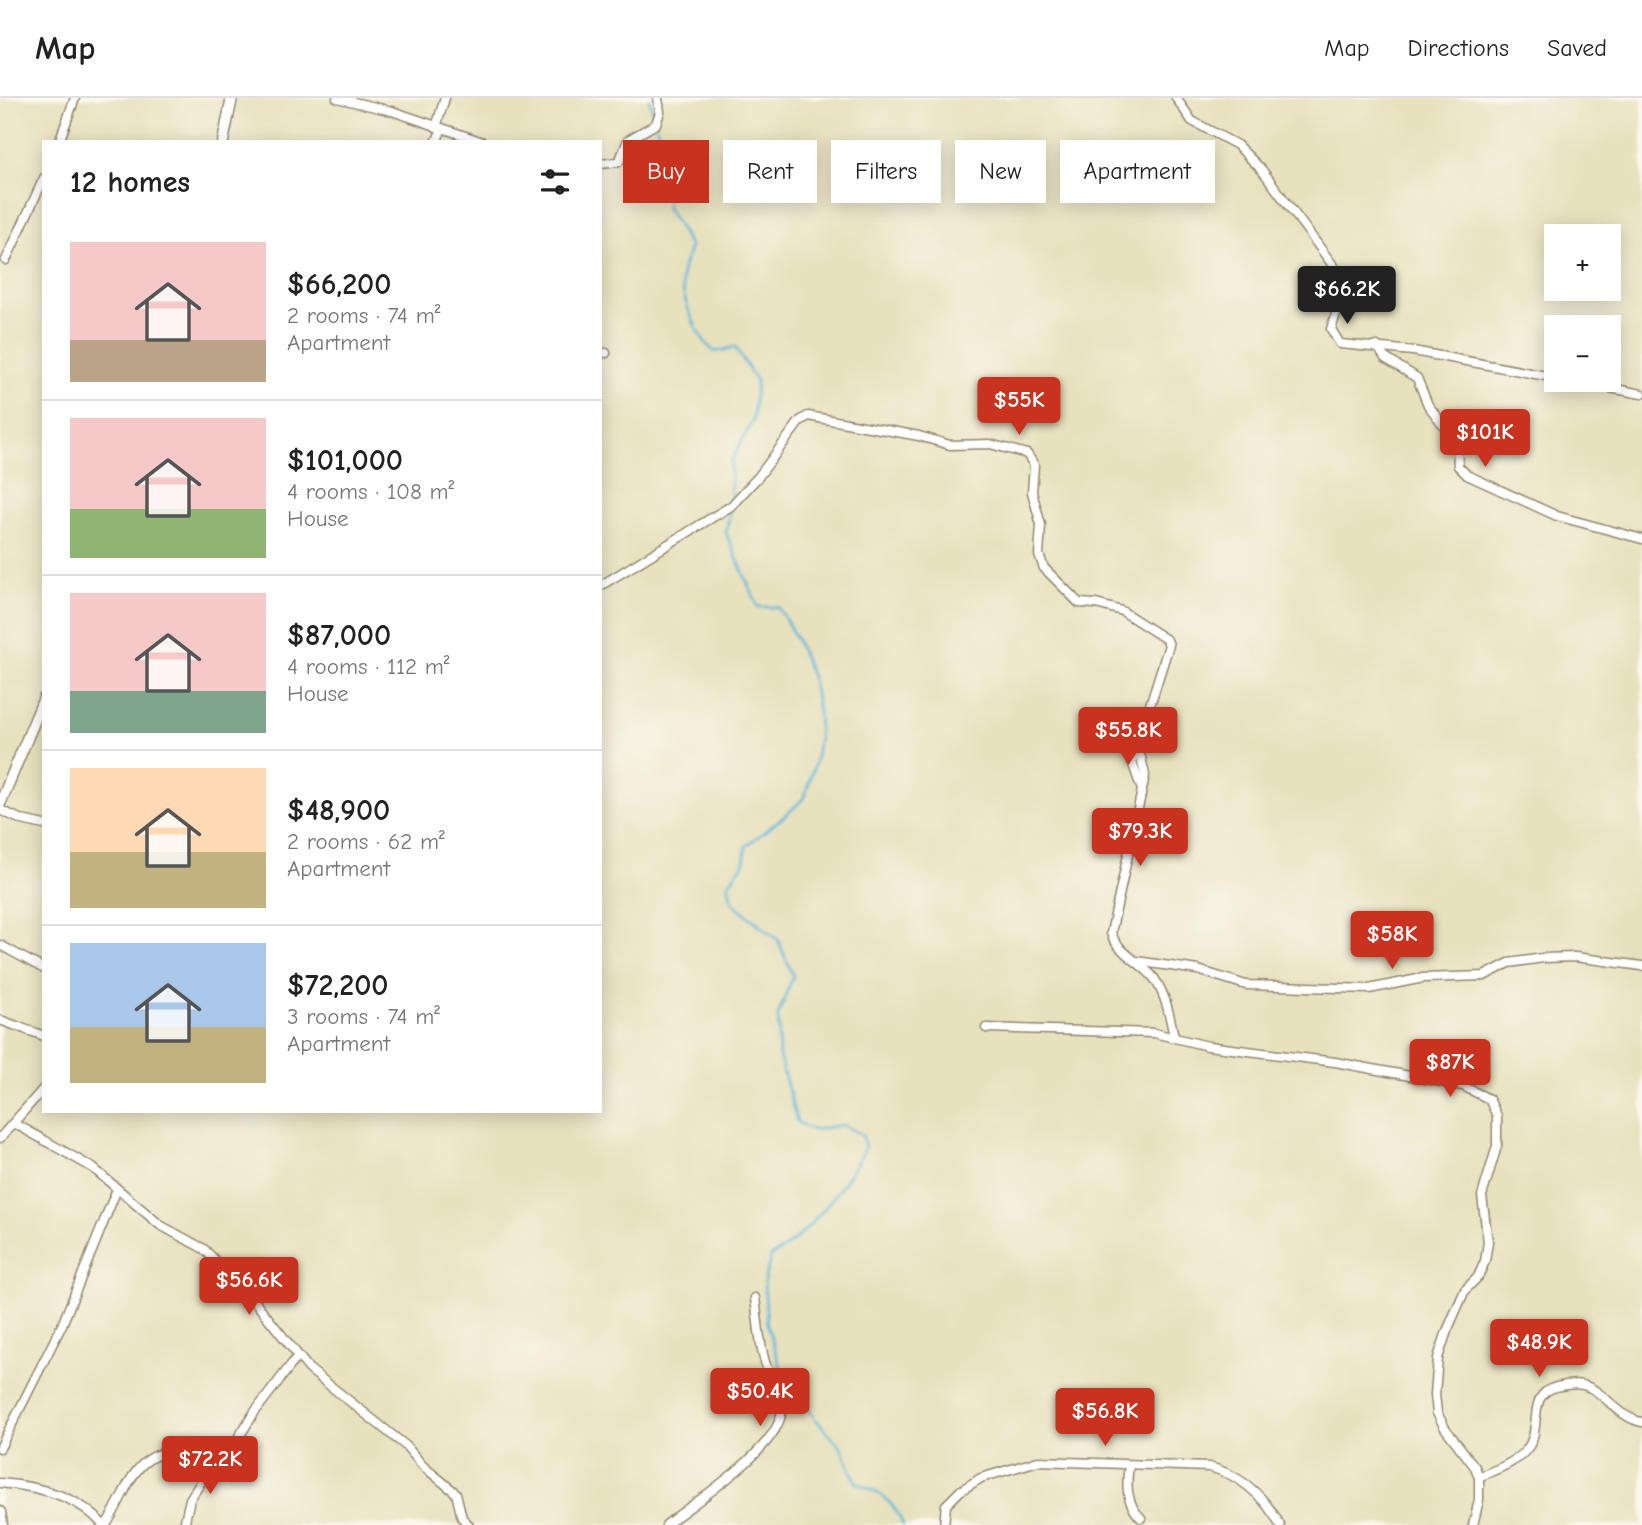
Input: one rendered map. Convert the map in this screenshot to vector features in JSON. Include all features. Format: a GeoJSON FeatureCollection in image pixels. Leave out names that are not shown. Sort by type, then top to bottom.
{"type":"FeatureCollection","features":[{"type":"Feature","properties":{"kind":"street"},"geometry":{"type":"LineString","coordinates":[[61,140],[75,98]]}},
{"type":"Feature","properties":{"kind":"street"},"geometry":{"type":"LineString","coordinates":[[223,140],[232,98]]}},
{"type":"Feature","properties":{"kind":"street"},"geometry":{"type":"LineString","coordinates":[[339,98],[477,140]]}},
{"type":"Feature","properties":{"kind":"street"},"geometry":{"type":"LineString","coordinates":[[436,140],[445,98]]}},
{"type":"Feature","properties":{"kind":"street"},"geometry":{"type":"LineString","coordinates":[[602,164],[619,162],[628,141],[656,124],[660,112],[658,98]]}},
{"type":"Feature","properties":{"kind":"street"},"geometry":{"type":"LineString","coordinates":[[1176,98],[1192,121],[1237,145],[1262,170],[1341,276],[1343,292],[1331,329],[1340,344],[1377,346],[1642,394]]}},
{"type":"Feature","properties":{"kind":"street"},"geometry":{"type":"LineString","coordinates":[[6,260],[42,182]]}},
{"type":"Feature","properties":{"kind":"street"},"geometry":{"type":"LineString","coordinates":[[1377,346],[1385,358],[1417,378],[1428,405],[1457,443],[1458,466],[1467,475],[1557,516],[1642,539]]}},
{"type":"Feature","properties":{"kind":"street"},"geometry":{"type":"LineString","coordinates":[[602,585],[731,506],[760,477],[800,421],[808,416],[919,436],[950,445],[990,444],[1027,454],[1034,465],[1032,492],[1041,525],[1039,555],[1044,568],[1072,599],[1079,603],[1096,604],[1122,611],[1167,640],[1169,645],[1131,767],[1142,790],[1111,933],[1119,946],[1136,961],[1161,991],[1174,1037]]}},
{"type":"Feature","properties":{"kind":"street"},"geometry":{"type":"LineString","coordinates":[[0,804],[42,703]]}},
{"type":"Feature","properties":{"kind":"street"},"geometry":{"type":"LineString","coordinates":[[0,810],[22,820],[42,825]]}},
{"type":"Feature","properties":{"kind":"street"},"geometry":{"type":"LineString","coordinates":[[0,945],[42,968]]}},
{"type":"Feature","properties":{"kind":"street"},"geometry":{"type":"LineString","coordinates":[[1136,961],[1198,970],[1247,985],[1369,989],[1423,978],[1484,976],[1509,964],[1543,958],[1575,957],[1642,966]]}},
{"type":"Feature","properties":{"kind":"street"},"geometry":{"type":"LineString","coordinates":[[0,1020],[42,1035]]}},
{"type":"Feature","properties":{"kind":"street"},"geometry":{"type":"LineString","coordinates":[[986,1028],[1144,1033],[1174,1037],[1208,1046],[1322,1060],[1464,1086],[1489,1099],[1497,1115],[1497,1146],[1482,1196],[1488,1242],[1485,1261],[1478,1276],[1465,1290],[1452,1319],[1438,1358],[1435,1394],[1437,1413],[1475,1467],[1479,1477],[1479,1500],[1473,1525]]}},
{"type":"Feature","properties":{"kind":"street"},"geometry":{"type":"LineString","coordinates":[[0,1138],[42,1090]]}},
{"type":"Feature","properties":{"kind":"street"},"geometry":{"type":"LineString","coordinates":[[14,1123],[92,1167],[160,1225],[204,1249],[252,1298],[297,1357],[355,1408],[406,1446],[423,1466],[456,1493],[462,1518],[469,1525]]}},
{"type":"Feature","properties":{"kind":"street"},"geometry":{"type":"LineString","coordinates":[[0,1448],[62,1325],[117,1189]]}},
{"type":"Feature","properties":{"kind":"street"},"geometry":{"type":"LineString","coordinates":[[666,1525],[754,1456],[772,1437],[782,1413],[781,1403],[765,1363],[755,1298]]}},
{"type":"Feature","properties":{"kind":"street"},"geometry":{"type":"LineString","coordinates":[[0,1483],[30,1487],[78,1503],[92,1512],[104,1525],[128,1481],[140,1465],[153,1456],[186,1450],[220,1453],[230,1451],[254,1413],[297,1357]]}},
{"type":"Feature","properties":{"kind":"street"},"geometry":{"type":"LineString","coordinates":[[1479,1477],[1527,1450],[1536,1427],[1537,1401],[1541,1394],[1553,1387],[1575,1384],[1589,1388],[1622,1413],[1642,1422]]}},
{"type":"Feature","properties":{"kind":"street"},"geometry":{"type":"LineString","coordinates":[[184,1525],[190,1499],[220,1453]]}},
{"type":"Feature","properties":{"kind":"street"},"geometry":{"type":"LineString","coordinates":[[944,1525],[946,1505],[960,1491],[997,1472],[1038,1461],[1209,1467],[1229,1472],[1249,1487],[1272,1511],[1280,1525]]}},
{"type":"Feature","properties":{"kind":"street"},"geometry":{"type":"LineString","coordinates":[[1129,1465],[1127,1487],[1132,1505],[1141,1518]]}},
{"type":"Feature","properties":{"kind":"street"},"geometry":{"type":"LineString","coordinates":[[0,1512],[2,1525]]}},
{"type":"Feature","properties":{"kind":"waterway"},"geometry":{"type":"LineString","coordinates":[[649,98],[654,117]]}},
{"type":"Feature","properties":{"kind":"waterway"},"geometry":{"type":"LineString","coordinates":[[657,127],[667,208],[690,246],[682,282],[691,316],[702,338],[715,352],[735,347],[756,381],[753,420],[731,461],[731,502]]}},
{"type":"Feature","properties":{"kind":"waterway"},"geometry":{"type":"LineString","coordinates":[[730,509],[726,533],[758,607],[778,607],[808,667],[818,710],[819,732],[817,754],[804,797],[786,815],[746,846],[744,863],[728,884],[733,903],[778,940],[793,976],[778,1015],[779,1056],[797,1122],[813,1130],[843,1125],[862,1135],[865,1147],[824,1208],[798,1237],[771,1256],[764,1281],[767,1324],[782,1372],[801,1389],[811,1414],[841,1447],[856,1482],[885,1498],[895,1509],[903,1525]]}}]}
